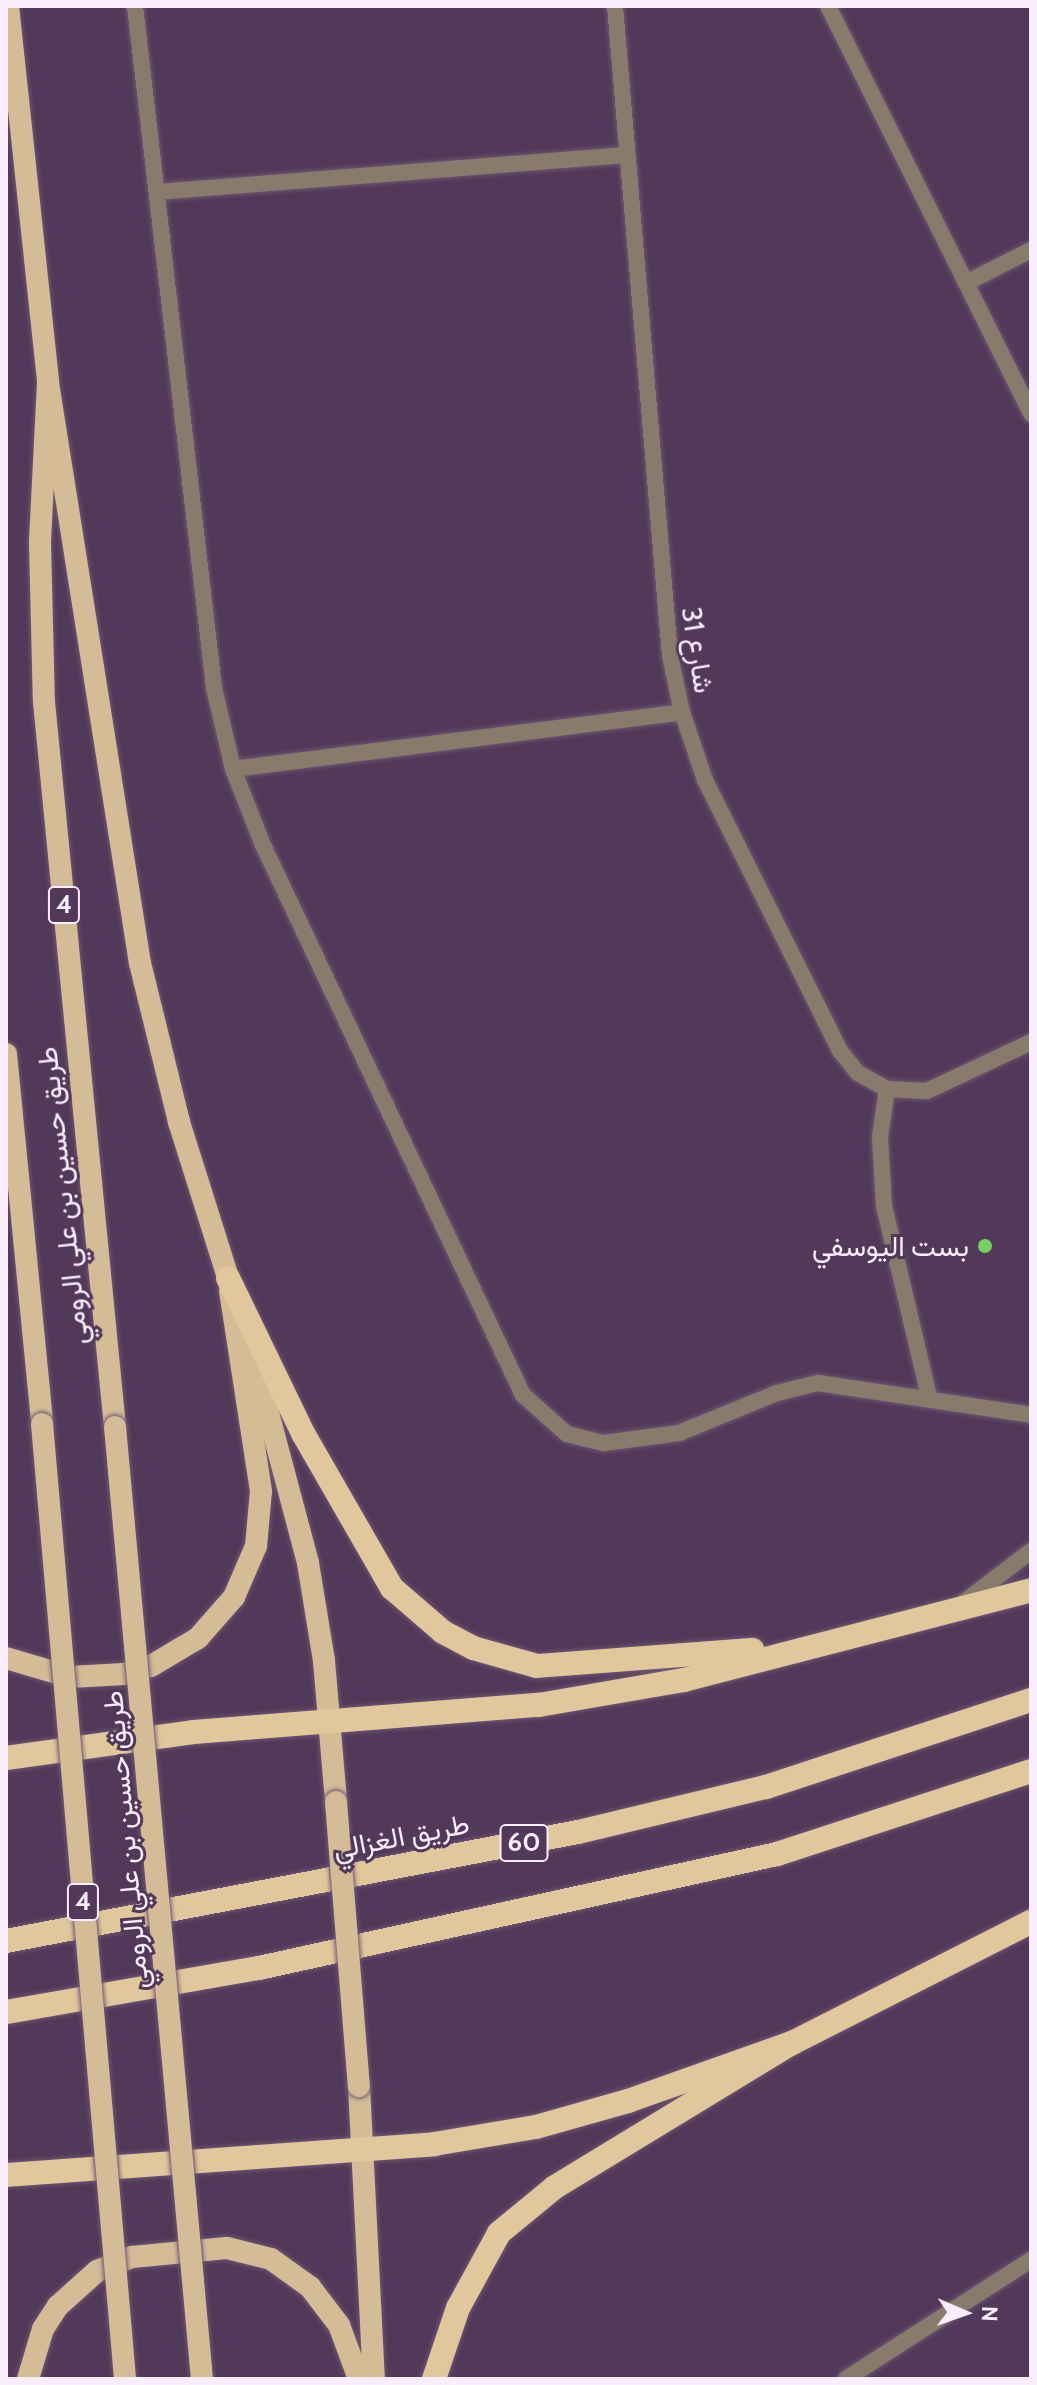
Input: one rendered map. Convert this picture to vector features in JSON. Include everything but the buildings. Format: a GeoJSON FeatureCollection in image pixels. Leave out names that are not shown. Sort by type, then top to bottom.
{"type":"FeatureCollection","features":[{"type":"Feature","properties":{"kind":"highway","name":"طريق حسين بن علي الرومي"},"geometry":{"type":"LineString","coordinates":[[8,6],[48,383],[40,543],[44,702],[115,1427],[202,2379]]}},
{"type":"Feature","properties":{"kind":"highway"},"geometry":{"type":"LineString","coordinates":[[48,383],[140,963],[179,1122],[295,1508],[324,1661],[364,2151],[374,2379]]}},
{"type":"Feature","properties":{"kind":"highway","name":"طريق حسين بن علي الرومي"},"geometry":{"type":"LineString","coordinates":[[6,1054],[42,1424],[125,2379]]}},
{"type":"Feature","properties":{"kind":"highway"},"geometry":{"type":"LineString","coordinates":[[228,1278],[304,1435],[392,1588],[443,1632],[506,1660],[569,1667],[826,1644]]}},
{"type":"Feature","properties":{"kind":"highway"},"geometry":{"type":"LineString","coordinates":[[6,1658],[70,1677],[124,1674],[151,1666],[198,1638],[234,1597],[256,1546],[261,1491],[228,1278]]}},
{"type":"Feature","properties":{"kind":"highway"},"geometry":{"type":"LineString","coordinates":[[6,1758],[193,1732],[539,1705],[684,1680],[947,1615],[1031,1590]]}},
{"type":"Feature","properties":{"kind":"highway","name":"طريق الغزالي"},"geometry":{"type":"LineString","coordinates":[[6,1941],[578,1832],[766,1787],[1031,1700]]}},
{"type":"Feature","properties":{"kind":"highway","name":"60"},"geometry":{"type":"LineString","coordinates":[[6,2012],[259,1968],[777,1854],[1031,1771]]}},
{"type":"Feature","properties":{"kind":"highway"},"geometry":{"type":"LineString","coordinates":[[434,2379],[458,2308],[499,2233],[555,2187],[792,2043],[1031,1922]]}},
{"type":"Feature","properties":{"kind":"highway"},"geometry":{"type":"LineString","coordinates":[[6,2175],[364,2151],[536,2127],[792,2043]]}},
{"type":"Feature","properties":{"kind":"highway"},"geometry":{"type":"LineString","coordinates":[[28,2379],[43,2329],[67,2296],[97,2271],[132,2257],[227,2248],[271,2259],[310,2287],[339,2325],[359,2379]]}},
{"type":"Feature","properties":{"kind":"street"},"geometry":{"type":"LineString","coordinates":[[135,6],[214,688],[233,769],[269,859],[499,1350],[535,1411],[585,1440],[629,1443],[679,1433],[799,1385],[835,1385],[1031,1415]]}},
{"type":"Feature","properties":{"kind":"street","name":"شارع 31"},"geometry":{"type":"LineString","coordinates":[[615,6],[664,599],[682,712],[705,780],[840,1051],[858,1073],[887,1089],[927,1091],[1031,1042]]}},
{"type":"Feature","properties":{"kind":"street"},"geometry":{"type":"LineString","coordinates":[[828,6],[1031,414]]}},
{"type":"Feature","properties":{"kind":"street"},"geometry":{"type":"LineString","coordinates":[[157,192],[628,155]]}},
{"type":"Feature","properties":{"kind":"street"},"geometry":{"type":"LineString","coordinates":[[966,283],[1031,250]]}},
{"type":"Feature","properties":{"kind":"street"},"geometry":{"type":"LineString","coordinates":[[233,769],[682,712]]}},
{"type":"Feature","properties":{"kind":"street"},"geometry":{"type":"LineString","coordinates":[[887,1089],[880,1137],[884,1206],[930,1400]]}},
{"type":"Feature","properties":{"kind":"street"},"geometry":{"type":"LineString","coordinates":[[947,1615],[1031,1551]]}},
{"type":"Feature","properties":{"kind":"street"},"geometry":{"type":"LineString","coordinates":[[846,2379],[1031,2260]]}},
{"type":"Feature","properties":{"kind":"place","name":"بست اليوسفي"},"geometry":{"type":"Point","coordinates":[985,1246]}}]}
